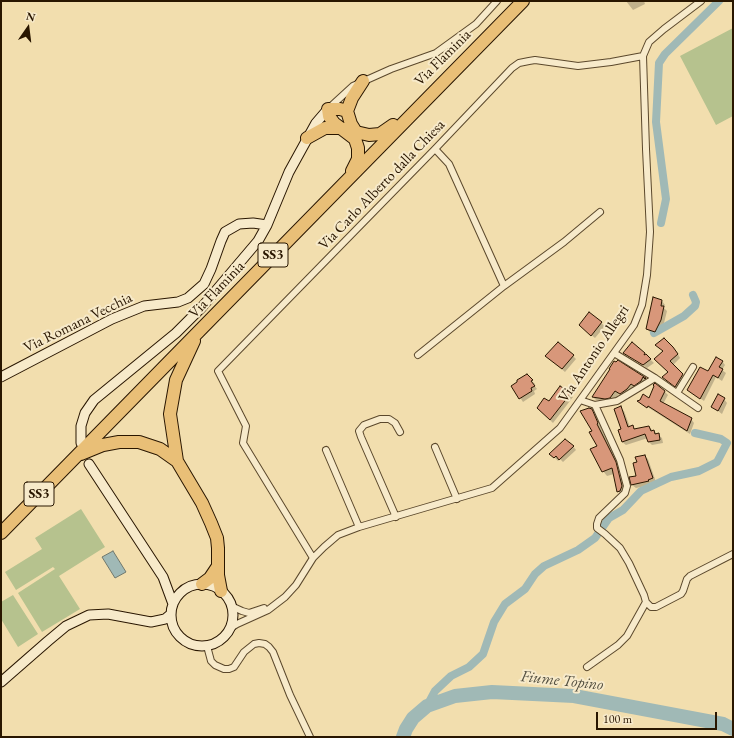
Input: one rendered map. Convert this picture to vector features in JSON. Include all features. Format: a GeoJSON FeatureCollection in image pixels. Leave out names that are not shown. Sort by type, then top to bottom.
{"type":"FeatureCollection","features":[{"type":"Feature","properties":{"kind":"highway","name":"Via Flaminia"},"geometry":{"type":"LineString","coordinates":[[1,533],[523,1]]}},
{"type":"Feature","properties":{"kind":"highway"},"geometry":{"type":"LineString","coordinates":[[363,81],[352,98],[347,111],[351,124],[356,132],[369,135],[380,134],[395,123],[410,116]]}},
{"type":"Feature","properties":{"kind":"highway"},"geometry":{"type":"LineString","coordinates":[[347,111],[340,109],[328,109],[329,116],[334,123],[355,139],[358,148],[358,159],[349,177]]}},
{"type":"Feature","properties":{"kind":"highway"},"geometry":{"type":"LineString","coordinates":[[307,138],[325,128],[341,128]]}},
{"type":"Feature","properties":{"kind":"highway"},"geometry":{"type":"LineString","coordinates":[[198,332],[176,380],[170,414],[177,461],[212,523],[218,548],[218,566],[221,591]]}},
{"type":"Feature","properties":{"kind":"highway"},"geometry":{"type":"LineString","coordinates":[[76,455],[103,445],[120,442],[138,442],[160,449],[177,461]]}},
{"type":"Feature","properties":{"kind":"highway"},"geometry":{"type":"LineString","coordinates":[[202,584],[210,578],[218,566]]}},
{"type":"Feature","properties":{"kind":"main road"},"geometry":{"type":"LineString","coordinates":[[81,443],[81,426],[85,413],[94,400],[149,356],[202,307],[258,241],[267,225],[289,172],[307,138],[316,123],[328,109]]}},
{"type":"Feature","properties":{"kind":"main road","name":"Via Romana Vecchia"},"geometry":{"type":"LineString","coordinates":[[1,377],[112,319],[144,306],[178,302],[188,298],[204,284],[226,232],[239,224],[254,223],[267,225]]}},
{"type":"Feature","properties":{"kind":"main road"},"geometry":{"type":"LineString","coordinates":[[89,464],[163,577],[173,604]]}},
{"type":"Feature","properties":{"kind":"main road"},"geometry":{"type":"LineString","coordinates":[[163,577],[177,587],[188,588]]}},
{"type":"Feature","properties":{"kind":"main road"},"geometry":{"type":"LineString","coordinates":[[1,682],[60,631],[79,619],[89,615],[108,614],[164,624],[176,632],[184,641],[191,644],[207,646],[223,638],[230,629],[233,618],[231,606],[227,597],[221,591],[209,585],[202,584],[188,588],[178,595],[173,604],[171,620],[176,632]]}},
{"type":"Feature","properties":{"kind":"main road"},"geometry":{"type":"LineString","coordinates":[[156,622],[165,619],[171,614]]}},
{"type":"Feature","properties":{"kind":"street"},"geometry":{"type":"LineString","coordinates":[[328,109],[353,86],[392,69],[436,53],[476,24],[497,1]]}},
{"type":"Feature","properties":{"kind":"street"},"geometry":{"type":"LineString","coordinates":[[643,56],[649,42],[701,1]]}},
{"type":"Feature","properties":{"kind":"street","name":"Via Carlo Alberto dalla Chiesa"},"geometry":{"type":"LineString","coordinates":[[314,558],[243,443],[246,426],[218,371],[512,68],[519,63],[535,60],[578,66],[643,56]]}},
{"type":"Feature","properties":{"kind":"street","name":"Via Antonio Allegri"},"geometry":{"type":"LineString","coordinates":[[285,597],[296,586],[314,558],[324,547],[338,536],[359,527],[492,488],[560,428],[634,324],[642,305],[647,275],[650,232],[643,56]]}},
{"type":"Feature","properties":{"kind":"street"},"geometry":{"type":"LineString","coordinates":[[435,149],[449,164],[504,286]]}},
{"type":"Feature","properties":{"kind":"street"},"geometry":{"type":"LineString","coordinates":[[418,355],[504,286],[564,242],[600,212]]}},
{"type":"Feature","properties":{"kind":"street"},"geometry":{"type":"LineString","coordinates":[[614,352],[698,408]]}},
{"type":"Feature","properties":{"kind":"street"},"geometry":{"type":"LineString","coordinates":[[677,393],[693,367]]}},
{"type":"Feature","properties":{"kind":"street"},"geometry":{"type":"LineString","coordinates":[[580,400],[595,405],[617,401],[655,378]]}},
{"type":"Feature","properties":{"kind":"street"},"geometry":{"type":"LineString","coordinates":[[595,405],[620,460],[627,486],[625,493],[599,518],[597,528],[620,548],[629,563],[646,602],[651,606],[656,607],[681,594],[687,579],[690,576],[733,554]]}},
{"type":"Feature","properties":{"kind":"street"},"geometry":{"type":"LineString","coordinates":[[396,517],[360,437],[359,431],[364,425],[380,419],[389,419],[395,423],[400,432]]}},
{"type":"Feature","properties":{"kind":"street"},"geometry":{"type":"LineString","coordinates":[[435,447],[457,499]]}},
{"type":"Feature","properties":{"kind":"street"},"geometry":{"type":"LineString","coordinates":[[326,450],[359,527]]}},
{"type":"Feature","properties":{"kind":"street"},"geometry":{"type":"LineString","coordinates":[[231,606],[249,613],[264,608],[285,597]]}},
{"type":"Feature","properties":{"kind":"street"},"geometry":{"type":"LineString","coordinates":[[230,629],[237,624],[268,610],[285,597]]}},
{"type":"Feature","properties":{"kind":"street"},"geometry":{"type":"LineString","coordinates":[[587,668],[618,645],[627,636],[646,602]]}},
{"type":"Feature","properties":{"kind":"street"},"geometry":{"type":"LineString","coordinates":[[207,646],[214,665],[224,669],[234,667],[244,652],[254,644],[265,644],[269,647],[273,652],[290,695],[310,737]]}},
{"type":"Feature","properties":{"kind":"green space"},"geometry":{"type":"Polygon","coordinates":[[[733,28],[733,116],[716,125],[680,56],[733,28]]]}},
{"type":"Feature","properties":{"kind":"green space"},"geometry":{"type":"Polygon","coordinates":[[[81,509],[105,547],[59,576],[80,609],[42,632],[18,593],[55,569],[53,567],[16,590],[5,572],[42,549],[35,538],[81,509]]]}},
{"type":"Feature","properties":{"kind":"green space"},"geometry":{"type":"Polygon","coordinates":[[[13,595],[38,634],[18,647],[1,619],[1,602],[13,595]]]}},
{"type":"Feature","properties":{"kind":"water"},"geometry":{"type":"Polygon","coordinates":[[[113,551],[126,572],[115,578],[102,557],[113,551]]]}},
{"type":"Feature","properties":{"kind":"building"},"geometry":{"type":"Polygon","coordinates":[[[653,297],[662,300],[661,306],[664,306],[661,320],[655,332],[646,329],[653,297]]]}},
{"type":"Feature","properties":{"kind":"building"},"geometry":{"type":"Polygon","coordinates":[[[589,312],[602,322],[591,336],[579,325],[589,312]]]}},
{"type":"Feature","properties":{"kind":"building"},"geometry":{"type":"Polygon","coordinates":[[[664,338],[678,354],[670,361],[683,374],[675,387],[662,377],[668,372],[654,359],[663,351],[655,345],[664,338]]]}},
{"type":"Feature","properties":{"kind":"building"},"geometry":{"type":"Polygon","coordinates":[[[558,342],[574,355],[562,369],[545,356],[558,342]]]}},
{"type":"Feature","properties":{"kind":"building"},"geometry":{"type":"Polygon","coordinates":[[[632,342],[645,353],[644,355],[646,354],[651,359],[643,365],[623,353],[632,342]]]}},
{"type":"Feature","properties":{"kind":"building"},"geometry":{"type":"Polygon","coordinates":[[[716,357],[723,361],[719,367],[723,369],[718,378],[713,375],[700,399],[687,390],[700,367],[708,371],[716,357]]]}},
{"type":"Feature","properties":{"kind":"building"},"geometry":{"type":"Polygon","coordinates":[[[618,360],[646,378],[645,379],[643,377],[641,381],[634,386],[631,384],[620,394],[615,391],[610,398],[605,399],[592,397],[614,361],[616,362],[618,360]]]}},
{"type":"Feature","properties":{"kind":"building"},"geometry":{"type":"Polygon","coordinates":[[[527,374],[533,380],[531,381],[535,386],[531,388],[532,391],[519,399],[511,386],[527,374]]]}},
{"type":"Feature","properties":{"kind":"building"},"geometry":{"type":"Polygon","coordinates":[[[655,383],[665,391],[660,401],[692,418],[687,431],[648,406],[647,408],[637,401],[640,400],[643,394],[649,398],[655,383]]]}},
{"type":"Feature","properties":{"kind":"building"},"geometry":{"type":"Polygon","coordinates":[[[560,386],[571,393],[550,420],[537,408],[544,398],[549,401],[560,386]]]}},
{"type":"Feature","properties":{"kind":"building"},"geometry":{"type":"Polygon","coordinates":[[[718,394],[725,398],[718,411],[711,407],[718,394]]]}},
{"type":"Feature","properties":{"kind":"building"},"geometry":{"type":"Polygon","coordinates":[[[621,406],[628,427],[633,425],[634,429],[649,426],[651,431],[654,430],[655,434],[659,433],[660,440],[648,442],[645,434],[622,442],[618,430],[621,429],[614,409],[621,406]]]}},
{"type":"Feature","properties":{"kind":"building"},"geometry":{"type":"Polygon","coordinates":[[[589,408],[592,409],[598,423],[597,424],[616,462],[622,486],[620,491],[617,492],[612,468],[602,472],[590,449],[597,446],[589,432],[592,431],[580,411],[589,408]]]}},
{"type":"Feature","properties":{"kind":"building"},"geometry":{"type":"Polygon","coordinates":[[[565,439],[574,446],[559,460],[556,456],[554,458],[549,454],[565,439]]]}},
{"type":"Feature","properties":{"kind":"building"},"geometry":{"type":"Polygon","coordinates":[[[645,455],[653,478],[648,480],[649,481],[631,485],[629,477],[636,476],[633,463],[637,462],[635,457],[645,455]]]}},
{"type":"Feature","properties":{"kind":"waterway"},"geometry":{"type":"LineString","coordinates":[[661,223],[666,199],[656,122],[659,63],[665,54],[719,1]]}},
{"type":"Feature","properties":{"kind":"waterway"},"geometry":{"type":"LineString","coordinates":[[654,333],[684,316],[695,306],[696,302],[693,295]]}},
{"type":"Feature","properties":{"kind":"waterway"},"geometry":{"type":"LineString","coordinates":[[427,706],[435,691],[451,676],[469,667],[483,654],[494,622],[505,604],[525,589],[535,574],[544,566],[578,550],[595,538],[609,518],[623,510],[641,491],[671,477],[699,471],[717,462],[727,443],[721,439],[695,433]]}},
{"type":"Feature","properties":{"kind":"waterway","name":"Fiume Topino"},"geometry":{"type":"LineString","coordinates":[[403,737],[413,718],[427,706],[455,696],[492,692],[574,696],[723,724],[733,729]]}}]}
